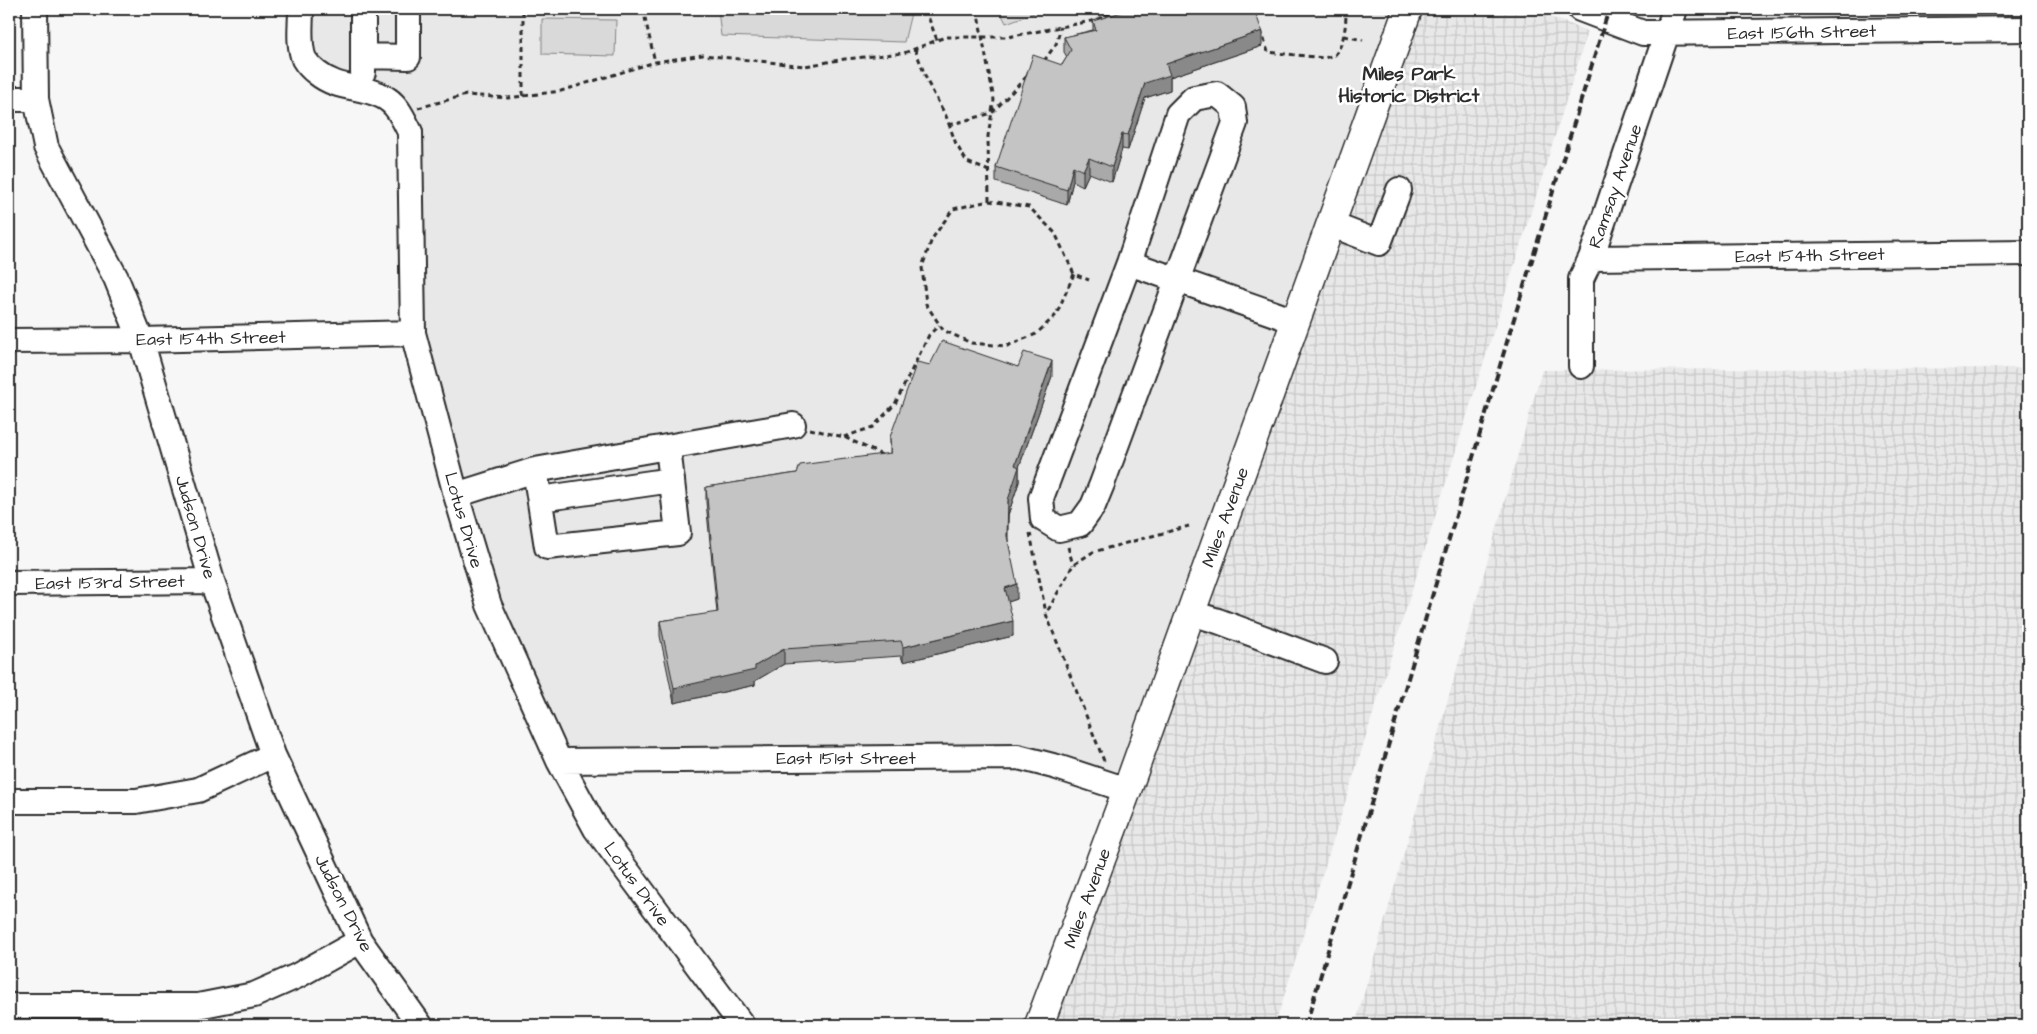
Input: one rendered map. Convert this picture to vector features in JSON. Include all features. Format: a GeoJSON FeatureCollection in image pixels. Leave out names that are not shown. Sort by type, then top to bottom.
{"type":"FeatureCollection","features":[{"type":"Feature","properties":{"kind":"main road","name":"Miles Avenue"},"geometry":{"type":"LineString","coordinates":[[1039,1025],[1127,790],[1408,9]]}},
{"type":"Feature","properties":{"kind":"street","name":"Judson Drive"},"geometry":{"type":"LineString","coordinates":[[35,9],[36,99],[46,147],[116,278],[141,340],[212,581],[273,755],[360,941],[420,1025]]}},
{"type":"Feature","properties":{"kind":"street","name":"Lotus Drive"},"geometry":{"type":"LineString","coordinates":[[301,9],[302,46],[305,60],[328,82],[384,97],[398,109],[410,132],[413,333],[456,495],[489,605],[559,761],[596,829],[742,1025]]}},
{"type":"Feature","properties":{"kind":"street"},"geometry":{"type":"LineString","coordinates":[[360,90],[363,56],[363,9]]}},
{"type":"Feature","properties":{"kind":"street"},"geometry":{"type":"LineString","coordinates":[[363,56],[408,57],[408,9]]}},
{"type":"Feature","properties":{"kind":"street","name":"East 156th Street"},"geometry":{"type":"LineString","coordinates":[[1580,9],[1643,33],[2028,29]]}},
{"type":"Feature","properties":{"kind":"street","name":"Ramsay Avenue"},"geometry":{"type":"LineString","coordinates":[[1581,366],[1581,279],[1591,258],[1675,9]]}},
{"type":"Feature","properties":{"kind":"street"},"geometry":{"type":"LineString","coordinates":[[1217,94],[1233,107],[1235,123],[1093,506],[1080,524],[1059,528],[1044,519],[1041,498],[1129,263],[1178,114],[1194,98],[1217,94]]}},
{"type":"Feature","properties":{"kind":"street"},"geometry":{"type":"LineString","coordinates":[[9,99],[36,99]]}},
{"type":"Feature","properties":{"kind":"street"},"geometry":{"type":"LineString","coordinates":[[1330,224],[1379,243],[1399,190]]}},
{"type":"Feature","properties":{"kind":"street","name":"East 154th Street"},"geometry":{"type":"LineString","coordinates":[[1591,258],[2028,252]]}},
{"type":"Feature","properties":{"kind":"street"},"geometry":{"type":"LineString","coordinates":[[1129,263],[1295,321]]}},
{"type":"Feature","properties":{"kind":"street","name":"East 154th Street"},"geometry":{"type":"LineString","coordinates":[[9,341],[141,340],[413,333]]}},
{"type":"Feature","properties":{"kind":"street"},"geometry":{"type":"LineString","coordinates":[[456,495],[535,470],[792,425]]}},
{"type":"Feature","properties":{"kind":"street"},"geometry":{"type":"LineString","coordinates":[[535,470],[547,547],[678,532],[668,447]]}},
{"type":"Feature","properties":{"kind":"street"},"geometry":{"type":"LineString","coordinates":[[540,499],[672,480]]}},
{"type":"Feature","properties":{"kind":"street","name":"East 153rd Street"},"geometry":{"type":"LineString","coordinates":[[9,583],[212,581]]}},
{"type":"Feature","properties":{"kind":"street"},"geometry":{"type":"LineString","coordinates":[[1190,613],[1218,621],[1325,661]]}},
{"type":"Feature","properties":{"kind":"street"},"geometry":{"type":"LineString","coordinates":[[9,801],[136,801],[198,790],[273,755]]}},
{"type":"Feature","properties":{"kind":"street","name":"East 151st Street"},"geometry":{"type":"LineString","coordinates":[[559,761],[1018,757],[1057,767],[1127,790]]}},
{"type":"Feature","properties":{"kind":"street"},"geometry":{"type":"LineString","coordinates":[[9,1006],[198,1006],[254,995],[297,976],[360,941]]}},
{"type":"Feature","properties":{"kind":"path"},"geometry":{"type":"LineString","coordinates":[[523,9],[523,96]]}},
{"type":"Feature","properties":{"kind":"path"},"geometry":{"type":"LineString","coordinates":[[643,9],[655,62]]}},
{"type":"Feature","properties":{"kind":"path"},"geometry":{"type":"LineString","coordinates":[[928,9],[929,18],[937,40]]}},
{"type":"Feature","properties":{"kind":"path"},"geometry":{"type":"LineString","coordinates":[[977,9],[994,100],[988,136],[989,201]]}},
{"type":"Feature","properties":{"kind":"path"},"geometry":{"type":"LineString","coordinates":[[418,108],[466,95],[508,98],[562,91],[655,62],[703,55],[805,66],[845,58],[904,54],[945,37],[1008,37],[1097,20],[1116,9]]}},
{"type":"Feature","properties":{"kind":"path"},"geometry":{"type":"LineString","coordinates":[[1260,26],[1268,52],[1330,56],[1335,55],[1340,48],[1344,36],[1346,9]]}},
{"type":"Feature","properties":{"kind":"path"},"geometry":{"type":"LineString","coordinates":[[1040,64],[1046,59],[1056,44],[1061,27]]}},
{"type":"Feature","properties":{"kind":"path"},"geometry":{"type":"LineString","coordinates":[[1344,36],[1363,40]]}},
{"type":"Feature","properties":{"kind":"path"},"geometry":{"type":"LineString","coordinates":[[915,49],[928,83],[949,125],[956,144],[967,162],[989,171]]}},
{"type":"Feature","properties":{"kind":"path"},"geometry":{"type":"LineString","coordinates":[[949,125],[992,113],[1034,70]]}},
{"type":"Feature","properties":{"kind":"path"},"geometry":{"type":"LineString","coordinates":[[1074,274],[1056,316],[1036,334],[1007,346],[971,343],[943,330],[926,304],[922,267],[932,238],[953,210],[989,201],[1029,207],[1055,233],[1074,274],[1089,280]]}},
{"type":"Feature","properties":{"kind":"path"},"geometry":{"type":"LineString","coordinates":[[844,437],[874,427],[895,404],[929,336],[939,325]]}},
{"type":"Feature","properties":{"kind":"path"},"geometry":{"type":"LineString","coordinates":[[792,425],[844,437],[882,455]]}},
{"type":"Feature","properties":{"kind":"path"},"geometry":{"type":"LineString","coordinates":[[1046,614],[1074,565],[1093,552],[1189,526]]}},
{"type":"Feature","properties":{"kind":"path"},"geometry":{"type":"LineString","coordinates":[[1030,532],[1046,614],[1104,761]]}},
{"type":"Feature","properties":{"kind":"path"},"geometry":{"type":"LineString","coordinates":[[1067,544],[1074,565]]}},
{"type":"Feature","properties":{"kind":"shaded area"},"geometry":{"type":"Polygon","coordinates":[[[301,9],[1407,9],[1127,790],[1057,767],[559,761],[489,605],[413,333],[398,109],[314,71],[301,9]]]}},
{"type":"Feature","properties":{"kind":"shaded area"},"geometry":{"type":"Polygon","coordinates":[[[543,9],[615,9],[615,11],[543,13],[543,9]]]}},
{"type":"Feature","properties":{"kind":"shaded area"},"geometry":{"type":"Polygon","coordinates":[[[718,9],[912,9],[904,42],[721,36],[718,9]]]}},
{"type":"Feature","properties":{"kind":"shaded area"},"geometry":{"type":"Polygon","coordinates":[[[999,9],[1045,9],[1006,23],[999,9]]]}},
{"type":"Feature","properties":{"kind":"shaded area"},"geometry":{"type":"Polygon","coordinates":[[[1417,9],[1529,9],[1588,31],[1275,1025],[1055,1025],[1417,9]]]}},
{"type":"Feature","properties":{"kind":"shaded area"},"geometry":{"type":"Polygon","coordinates":[[[542,19],[616,20],[615,56],[542,54],[542,19]]]}},
{"type":"Feature","properties":{"kind":"shaded area"},"geometry":{"type":"Polygon","coordinates":[[[2028,368],[2028,1025],[1355,1025],[1542,370],[2028,368]]]}},
{"type":"Feature","properties":{"kind":"building"},"geometry":{"type":"Polygon","coordinates":[[[1131,9],[1254,9],[1262,31],[1166,64],[1170,75],[1145,83],[1128,135],[1122,134],[1112,167],[1089,158],[1083,171],[1073,166],[1067,190],[996,167],[1033,55],[1062,65],[1071,50],[1064,37],[1096,30],[1093,21],[1131,9]]]}},
{"type":"Feature","properties":{"kind":"building"},"geometry":{"type":"Polygon","coordinates":[[[942,341],[1018,367],[1024,352],[1052,361],[1015,465],[1019,467],[1008,500],[1007,536],[1017,584],[1005,588],[1013,621],[903,647],[901,641],[784,649],[755,666],[755,670],[674,688],[660,621],[718,612],[706,487],[797,473],[800,465],[891,453],[890,437],[917,362],[930,365],[942,341]]]}},
{"type":"Feature","properties":{"kind":"railway"},"geometry":{"type":"LineString","coordinates":[[1306,1025],[1509,335],[1609,9]]}},
{"type":"Feature","properties":{"kind":"district","name":"Miles Park Historic District"},"geometry":{"type":"Point","coordinates":[1409,84]}}]}
